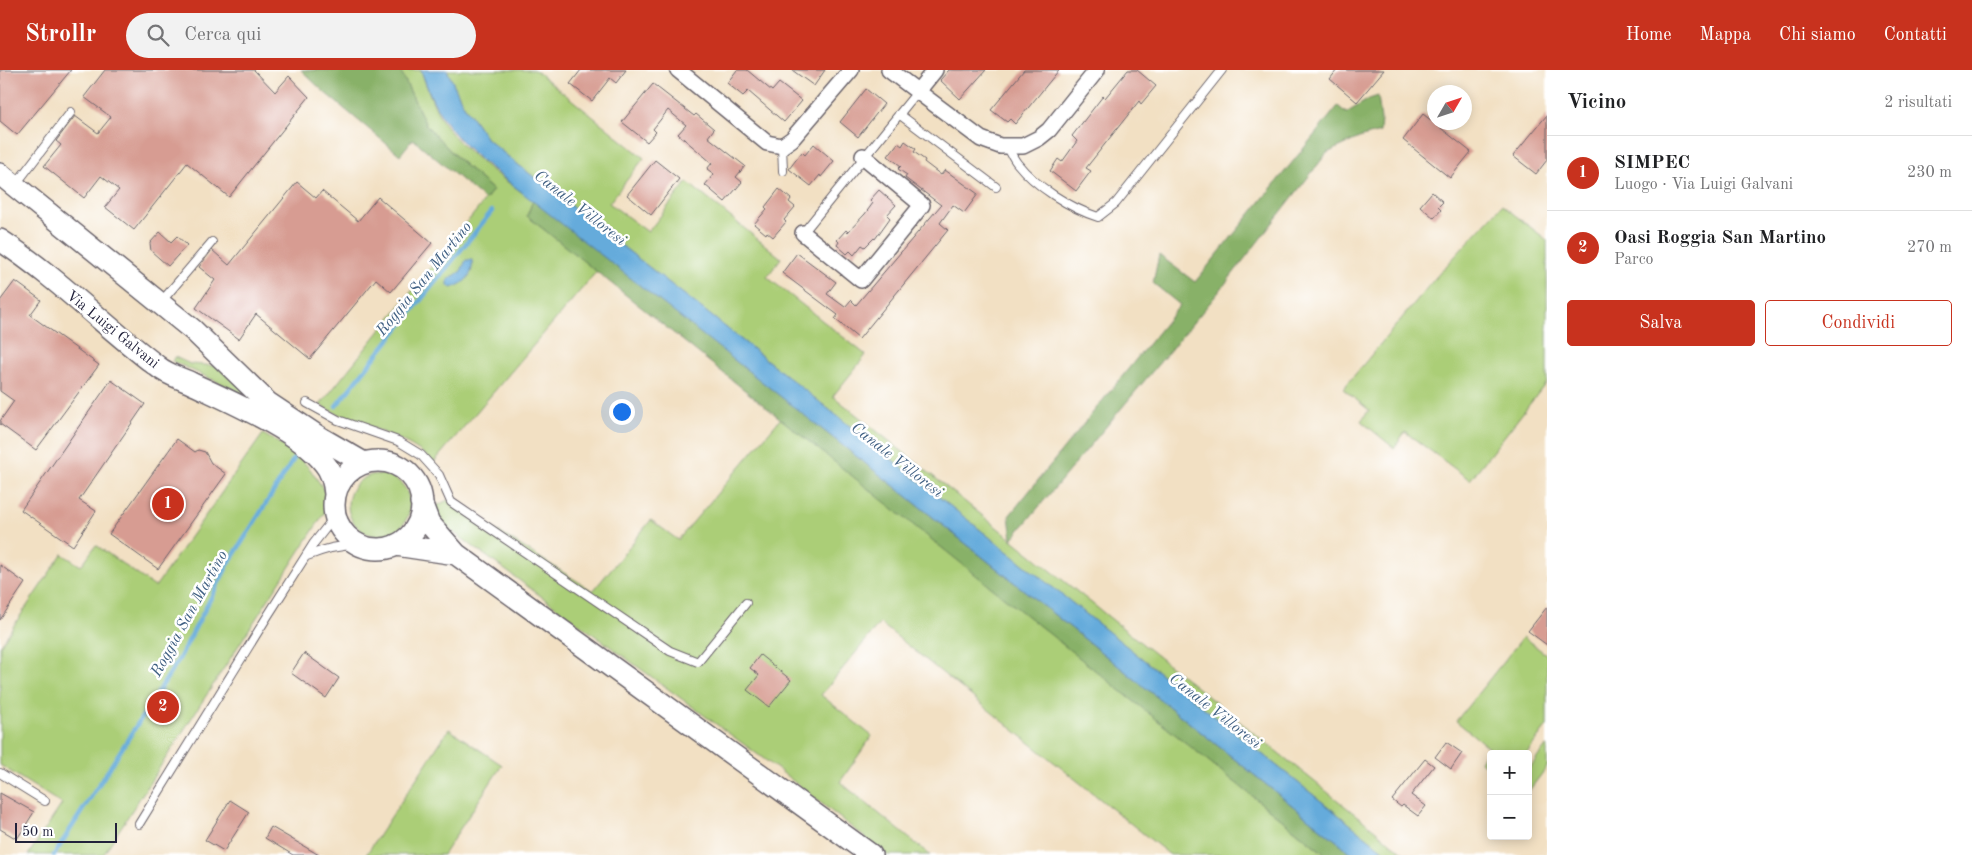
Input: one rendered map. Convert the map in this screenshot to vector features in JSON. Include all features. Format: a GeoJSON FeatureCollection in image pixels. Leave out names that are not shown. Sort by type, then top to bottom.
{"type":"FeatureCollection","features":[{"type":"Feature","properties":{"kind":"main road"},"geometry":{"type":"LineString","coordinates":[[7,180],[193,330],[268,403],[315,444],[364,463]]}},
{"type":"Feature","properties":{"kind":"main road","name":"Via Luigi Galvani"},"geometry":{"type":"LineString","coordinates":[[0,240],[28,258],[159,368],[264,419],[286,432],[315,444]]}},
{"type":"Feature","properties":{"kind":"main road"},"geometry":{"type":"LineString","coordinates":[[315,444],[334,480],[335,503],[340,526],[349,538],[362,545],[379,549],[396,545],[456,554]]}},
{"type":"Feature","properties":{"kind":"main road"},"geometry":{"type":"LineString","coordinates":[[335,503],[341,480],[346,474],[364,463],[380,461],[395,464],[402,468],[414,479],[429,523],[456,554],[870,855]]}},
{"type":"Feature","properties":{"kind":"main road"},"geometry":{"type":"LineString","coordinates":[[396,545],[410,534],[415,527],[419,519],[421,502]]}},
{"type":"Feature","properties":{"kind":"street"},"geometry":{"type":"LineString","coordinates":[[678,70],[767,143],[782,146],[792,140],[851,70]]}},
{"type":"Feature","properties":{"kind":"street"},"geometry":{"type":"LineString","coordinates":[[889,70],[981,139],[1000,146],[1023,146],[1039,138],[1049,130],[1097,70]]}},
{"type":"Feature","properties":{"kind":"street"},"geometry":{"type":"LineString","coordinates":[[918,91],[935,70]]}},
{"type":"Feature","properties":{"kind":"street"},"geometry":{"type":"LineString","coordinates":[[803,233],[861,280],[922,205],[863,156]]}},
{"type":"Feature","properties":{"kind":"lane"},"geometry":{"type":"LineString","coordinates":[[1007,146],[1016,163],[1068,206],[1098,218],[1116,202],[1222,70]]}},
{"type":"Feature","properties":{"kind":"lane"},"geometry":{"type":"LineString","coordinates":[[803,233],[863,156],[918,91]]}},
{"type":"Feature","properties":{"kind":"lane"},"geometry":{"type":"LineString","coordinates":[[7,180],[71,112]]}},
{"type":"Feature","properties":{"kind":"lane"},"geometry":{"type":"LineString","coordinates":[[899,114],[996,187]]}},
{"type":"Feature","properties":{"kind":"lane"},"geometry":{"type":"LineString","coordinates":[[782,146],[782,172]]}},
{"type":"Feature","properties":{"kind":"lane"},"geometry":{"type":"LineString","coordinates":[[160,304],[212,242]]}},
{"type":"Feature","properties":{"kind":"lane"},"geometry":{"type":"LineString","coordinates":[[307,403],[338,420],[398,441],[422,455],[439,475],[451,502],[670,651],[698,662],[746,603]]}},
{"type":"Feature","properties":{"kind":"lane"},"geometry":{"type":"LineString","coordinates":[[139,824],[307,556],[335,503]]}},
{"type":"Feature","properties":{"kind":"lane"},"geometry":{"type":"LineString","coordinates":[[307,556],[326,548],[348,544],[362,545]]}},
{"type":"Feature","properties":{"kind":"lane"},"geometry":{"type":"LineString","coordinates":[[0,774],[45,801]]}},
{"type":"Feature","properties":{"kind":"green space"},"geometry":{"type":"Polygon","coordinates":[[[301,70],[400,70],[426,125],[458,159],[493,190],[485,200],[413,139],[400,155],[324,92],[301,70]]]}},
{"type":"Feature","properties":{"kind":"green space"},"geometry":{"type":"Polygon","coordinates":[[[400,70],[421,70],[429,94],[440,117],[459,142],[482,163],[533,200],[527,216],[597,271],[434,462],[408,444],[334,413],[320,405],[493,190],[458,159],[426,125],[400,70]]]}},
{"type":"Feature","properties":{"kind":"green space"},"geometry":{"type":"Polygon","coordinates":[[[447,70],[535,70],[644,158],[609,203],[648,232],[687,182],[781,258],[767,277],[866,355],[833,396],[1406,855],[1389,855],[714,318],[511,159],[487,139],[463,104],[447,70]]]}},
{"type":"Feature","properties":{"kind":"green space"},"geometry":{"type":"Polygon","coordinates":[[[1378,96],[1381,119],[1380,132],[1359,138],[1327,153],[1218,293],[1012,539],[1009,516],[1180,305],[1153,283],[1159,255],[1195,282],[1338,106],[1346,113],[1369,99],[1378,96]]]}},
{"type":"Feature","properties":{"kind":"green space"},"geometry":{"type":"Polygon","coordinates":[[[533,200],[894,486],[1354,855],[1326,855],[527,216],[533,200]]]}},
{"type":"Feature","properties":{"kind":"green space"},"geometry":{"type":"Polygon","coordinates":[[[1502,205],[1547,240],[1547,382],[1470,480],[1405,432],[1394,448],[1361,421],[1369,410],[1343,389],[1436,277],[1502,205]]]}},
{"type":"Feature","properties":{"kind":"green space"},"geometry":{"type":"Polygon","coordinates":[[[175,357],[190,364],[217,366],[271,413],[235,390],[172,361],[175,357]]]}},
{"type":"Feature","properties":{"kind":"green space"},"geometry":{"type":"Polygon","coordinates":[[[781,418],[1326,855],[1170,855],[880,623],[821,695],[872,736],[840,782],[930,855],[887,855],[779,770],[434,518],[436,506],[448,500],[593,591],[651,520],[678,540],[781,418]]]}},
{"type":"Feature","properties":{"kind":"green space"},"geometry":{"type":"Polygon","coordinates":[[[263,434],[294,452],[310,469],[326,495],[325,512],[103,855],[28,855],[62,804],[0,765],[0,646],[62,554],[81,566],[96,545],[155,587],[263,434]]]}},
{"type":"Feature","properties":{"kind":"green space"},"geometry":{"type":"Polygon","coordinates":[[[373,474],[385,474],[401,483],[408,493],[410,505],[408,517],[401,527],[385,536],[373,536],[362,531],[353,522],[348,511],[348,499],[353,488],[362,479],[373,474]]]}},
{"type":"Feature","properties":{"kind":"green space"},"geometry":{"type":"Polygon","coordinates":[[[1523,637],[1547,655],[1547,726],[1529,750],[1487,750],[1487,766],[1480,762],[1488,747],[1456,721],[1523,637]]]}},
{"type":"Feature","properties":{"kind":"green space"},"geometry":{"type":"Polygon","coordinates":[[[449,729],[502,765],[443,855],[366,855],[449,729]]]}},
{"type":"Feature","properties":{"kind":"green space"},"geometry":{"type":"Polygon","coordinates":[[[1547,745],[1547,767],[1532,787],[1532,765],[1547,745]]]}},
{"type":"Feature","properties":{"kind":"water"},"geometry":{"type":"Polygon","coordinates":[[[421,70],[447,70],[463,104],[487,139],[511,159],[714,318],[1389,855],[1354,855],[894,486],[477,157],[457,137],[443,118],[431,97],[421,70]]]}},
{"type":"Feature","properties":{"kind":"water"},"geometry":{"type":"Polygon","coordinates":[[[466,260],[472,260],[472,270],[468,278],[451,288],[448,285],[448,280],[461,271],[466,260]]]}},
{"type":"Feature","properties":{"kind":"building"},"geometry":{"type":"Polygon","coordinates":[[[0,70],[71,70],[17,135],[0,121],[0,70]]]}},
{"type":"Feature","properties":{"kind":"building"},"geometry":{"type":"Polygon","coordinates":[[[105,70],[254,70],[275,92],[289,76],[309,97],[229,197],[187,163],[134,230],[105,207],[119,190],[101,176],[84,198],[44,166],[61,145],[56,141],[75,116],[98,133],[111,117],[84,97],[105,70]]]}},
{"type":"Feature","properties":{"kind":"building"},"geometry":{"type":"Polygon","coordinates":[[[581,70],[626,70],[616,83],[610,78],[592,101],[570,84],[581,70]]]}},
{"type":"Feature","properties":{"kind":"building"},"geometry":{"type":"Polygon","coordinates":[[[737,70],[747,70],[772,91],[779,83],[802,101],[784,122],[748,91],[743,96],[727,83],[737,70]]]}},
{"type":"Feature","properties":{"kind":"building"},"geometry":{"type":"Polygon","coordinates":[[[792,70],[825,70],[814,86],[792,70]]]}},
{"type":"Feature","properties":{"kind":"building"},"geometry":{"type":"Polygon","coordinates":[[[949,70],[986,70],[960,99],[940,80],[949,70]]]}},
{"type":"Feature","properties":{"kind":"building"},"geometry":{"type":"Polygon","coordinates":[[[1024,70],[1059,70],[1015,124],[1010,119],[1007,122],[991,110],[1024,70]]]}},
{"type":"Feature","properties":{"kind":"building"},"geometry":{"type":"Polygon","coordinates":[[[1128,70],[1137,70],[1156,86],[1141,104],[1139,101],[1086,168],[1091,171],[1076,191],[1050,171],[1058,159],[1062,162],[1077,141],[1072,136],[1103,96],[1105,98],[1128,70]]]}},
{"type":"Feature","properties":{"kind":"building"},"geometry":{"type":"Polygon","coordinates":[[[1337,70],[1384,70],[1357,102],[1330,79],[1337,70]]]}},
{"type":"Feature","properties":{"kind":"building"},"geometry":{"type":"Polygon","coordinates":[[[653,84],[714,129],[708,137],[745,166],[736,177],[742,182],[725,202],[705,185],[714,174],[707,169],[712,163],[678,134],[686,125],[668,110],[653,129],[656,132],[647,142],[622,122],[653,84]]]}},
{"type":"Feature","properties":{"kind":"building"},"geometry":{"type":"Polygon","coordinates":[[[866,89],[884,104],[858,137],[840,122],[866,89]]]}},
{"type":"Feature","properties":{"kind":"building"},"geometry":{"type":"Polygon","coordinates":[[[1423,114],[1427,117],[1427,130],[1443,130],[1471,152],[1450,178],[1403,140],[1423,114]]]}},
{"type":"Feature","properties":{"kind":"building"},"geometry":{"type":"Polygon","coordinates":[[[1547,115],[1547,160],[1536,174],[1513,156],[1547,115]]]}},
{"type":"Feature","properties":{"kind":"building"},"geometry":{"type":"Polygon","coordinates":[[[905,141],[916,149],[914,152],[925,160],[924,162],[941,175],[945,170],[978,194],[964,213],[953,205],[940,223],[948,230],[859,339],[835,319],[838,315],[782,273],[797,253],[836,282],[827,294],[845,307],[851,300],[856,305],[941,205],[905,178],[907,175],[898,169],[901,166],[888,156],[898,143],[902,146],[905,141]]]}},
{"type":"Feature","properties":{"kind":"building"},"geometry":{"type":"Polygon","coordinates":[[[814,144],[834,161],[811,186],[789,169],[802,152],[805,155],[814,144]]]}},
{"type":"Feature","properties":{"kind":"building"},"geometry":{"type":"Polygon","coordinates":[[[655,160],[679,179],[651,215],[627,195],[655,160]]]}},
{"type":"Feature","properties":{"kind":"building"},"geometry":{"type":"Polygon","coordinates":[[[297,182],[316,198],[322,191],[358,221],[378,197],[432,243],[391,292],[376,279],[310,359],[256,314],[239,339],[196,308],[215,280],[199,267],[212,250],[229,265],[297,182]]]}},
{"type":"Feature","properties":{"kind":"building"},"geometry":{"type":"Polygon","coordinates":[[[779,189],[791,199],[789,202],[795,207],[784,220],[786,222],[773,237],[754,224],[767,209],[765,207],[779,189]]]}},
{"type":"Feature","properties":{"kind":"building"},"geometry":{"type":"Polygon","coordinates":[[[879,190],[896,205],[887,215],[890,218],[875,239],[865,247],[862,245],[854,255],[850,251],[847,254],[837,245],[839,242],[837,240],[846,230],[848,232],[865,214],[873,203],[870,200],[879,190]]]}},
{"type":"Feature","properties":{"kind":"building"},"geometry":{"type":"Polygon","coordinates":[[[1432,192],[1443,202],[1438,207],[1441,210],[1434,218],[1420,206],[1432,192]]]}},
{"type":"Feature","properties":{"kind":"building"},"geometry":{"type":"Polygon","coordinates":[[[160,232],[171,242],[177,236],[187,245],[168,266],[151,251],[150,243],[160,232]]]}},
{"type":"Feature","properties":{"kind":"building"},"geometry":{"type":"Polygon","coordinates":[[[15,281],[41,300],[30,315],[99,365],[36,450],[0,424],[0,421],[14,401],[0,391],[0,301],[15,281]]]}},
{"type":"Feature","properties":{"kind":"building"},"geometry":{"type":"Polygon","coordinates":[[[111,380],[145,404],[79,500],[96,511],[73,546],[21,510],[111,380]]]}},
{"type":"Feature","properties":{"kind":"building"},"geometry":{"type":"Polygon","coordinates":[[[177,439],[195,452],[198,450],[205,452],[211,463],[226,474],[158,569],[109,534],[177,439]]]}},
{"type":"Feature","properties":{"kind":"building"},"geometry":{"type":"Polygon","coordinates":[[[0,565],[25,583],[0,620],[0,565]]]}},
{"type":"Feature","properties":{"kind":"building"},"geometry":{"type":"Polygon","coordinates":[[[1547,607],[1547,645],[1528,631],[1547,607]]]}},
{"type":"Feature","properties":{"kind":"building"},"geometry":{"type":"Polygon","coordinates":[[[304,653],[339,678],[326,698],[291,673],[304,653]]]}},
{"type":"Feature","properties":{"kind":"building"},"geometry":{"type":"Polygon","coordinates":[[[760,655],[791,680],[769,707],[747,690],[759,675],[750,668],[760,655]]]}},
{"type":"Feature","properties":{"kind":"building"},"geometry":{"type":"Polygon","coordinates":[[[1446,742],[1462,753],[1451,769],[1435,757],[1446,742]]]}},
{"type":"Feature","properties":{"kind":"building"},"geometry":{"type":"Polygon","coordinates":[[[1425,759],[1434,766],[1411,795],[1426,806],[1418,816],[1403,805],[1401,807],[1392,800],[1425,759]]]}},
{"type":"Feature","properties":{"kind":"building"},"geometry":{"type":"Polygon","coordinates":[[[0,793],[34,812],[17,839],[0,829],[0,793]]]}},
{"type":"Feature","properties":{"kind":"building"},"geometry":{"type":"Polygon","coordinates":[[[230,800],[249,812],[224,851],[205,840],[230,800]]]}},
{"type":"Feature","properties":{"kind":"building"},"geometry":{"type":"Polygon","coordinates":[[[271,827],[319,855],[293,855],[265,838],[271,827]]]}},
{"type":"Feature","properties":{"kind":"waterway","name":"Roggia San Martino"},"geometry":{"type":"LineString","coordinates":[[336,406],[492,211]]}},
{"type":"Feature","properties":{"kind":"waterway","name":"Roggia San Martino"},"geometry":{"type":"LineString","coordinates":[[54,855],[179,659],[229,563],[295,457]]}},
{"type":"Feature","properties":{"kind":"place","name":"SIMPEC"},"geometry":{"type":"Point","coordinates":[168,504]}},
{"type":"Feature","properties":{"kind":"place","name":"Oasi Roggia San Martino"},"geometry":{"type":"Point","coordinates":[163,707]}},
{"type":"Feature","properties":{"kind":"water label","name":"Canale Villoresi"},"geometry":{"type":"Point","coordinates":[581,207]}},
{"type":"Feature","properties":{"kind":"water label","name":"Canale Villoresi"},"geometry":{"type":"Point","coordinates":[898,459]}},
{"type":"Feature","properties":{"kind":"water label","name":"Canale Villoresi"},"geometry":{"type":"Point","coordinates":[1216,710]}}]}
